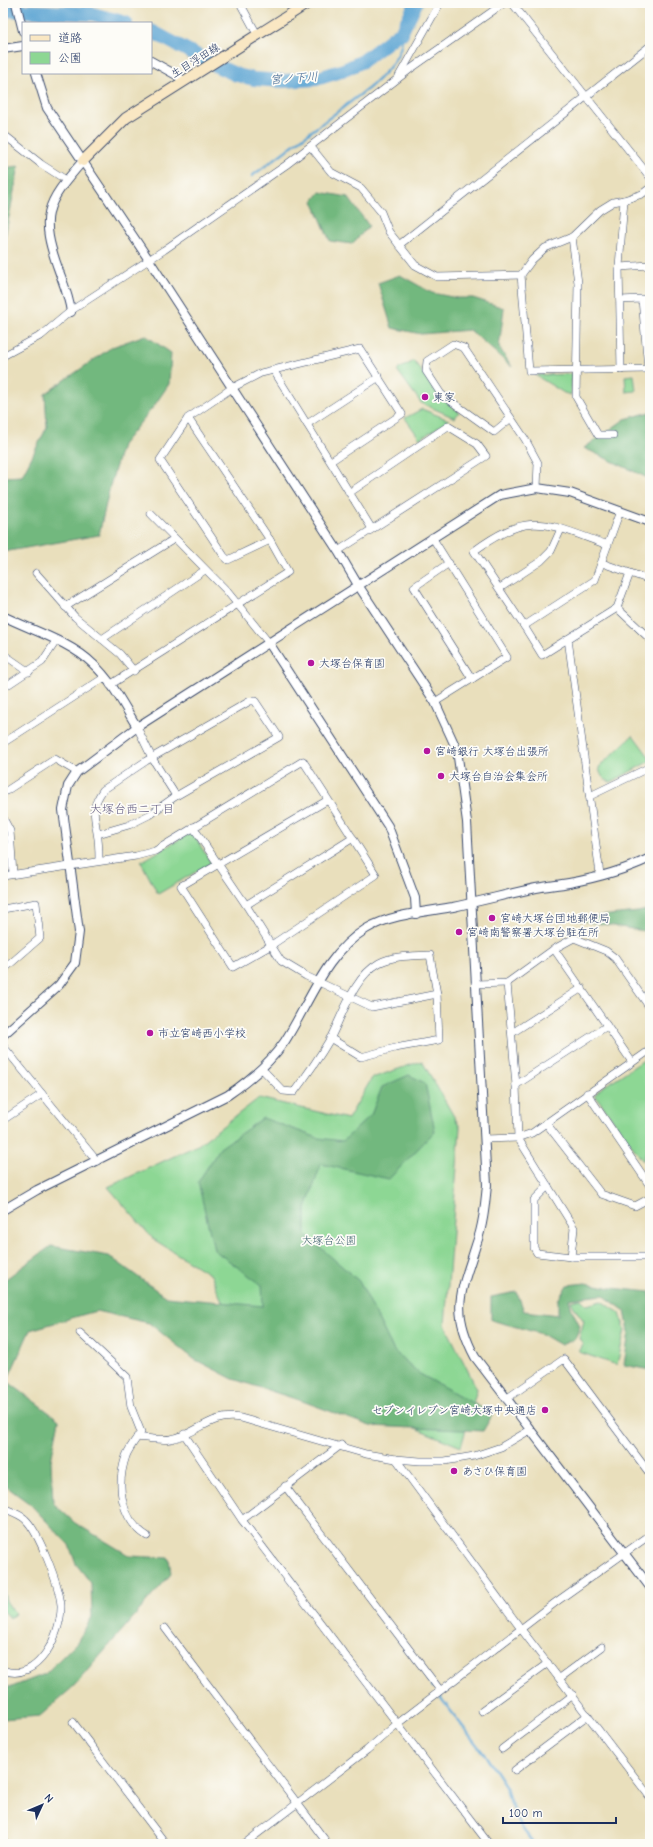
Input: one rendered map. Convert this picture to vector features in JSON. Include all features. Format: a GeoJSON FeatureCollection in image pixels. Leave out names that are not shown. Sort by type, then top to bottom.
{"type":"FeatureCollection","features":[{"type":"Feature","properties":{"kind":"main road","name":"生目浮田線"},"geometry":{"type":"LineString","coordinates":[[83,161],[126,118],[308,3]]}},
{"type":"Feature","properties":{"kind":"street"},"geometry":{"type":"LineString","coordinates":[[16,3],[22,27]]}},
{"type":"Feature","properties":{"kind":"street"},"geometry":{"type":"LineString","coordinates":[[240,3],[258,36]]}},
{"type":"Feature","properties":{"kind":"street"},"geometry":{"type":"LineString","coordinates":[[396,80],[440,3]]}},
{"type":"Feature","properties":{"kind":"street"},"geometry":{"type":"LineString","coordinates":[[3,356],[42,335],[71,312],[149,260],[311,147],[350,114],[439,48],[504,3]]}},
{"type":"Feature","properties":{"kind":"street"},"geometry":{"type":"LineString","coordinates":[[512,3],[650,177]]}},
{"type":"Feature","properties":{"kind":"street"},"geometry":{"type":"LineString","coordinates":[[3,49],[22,46]]}},
{"type":"Feature","properties":{"kind":"street"},"geometry":{"type":"LineString","coordinates":[[399,245],[650,46]]}},
{"type":"Feature","properties":{"kind":"street"},"geometry":{"type":"LineString","coordinates":[[152,61],[184,81]]}},
{"type":"Feature","properties":{"kind":"street"},"geometry":{"type":"LineString","coordinates":[[36,74],[47,108],[149,260],[338,551],[358,586],[435,702],[457,750],[467,822],[470,903],[487,1185],[484,1214],[477,1245],[461,1290],[459,1310],[463,1328],[471,1350],[506,1399],[650,1586]]}},
{"type":"Feature","properties":{"kind":"street"},"geometry":{"type":"LineString","coordinates":[[3,134],[41,164],[66,180]]}},
{"type":"Feature","properties":{"kind":"street"},"geometry":{"type":"LineString","coordinates":[[311,147],[331,172],[361,188],[381,212],[389,232],[415,265],[437,277],[521,275]]}},
{"type":"Feature","properties":{"kind":"street"},"geometry":{"type":"LineString","coordinates":[[71,312],[70,300],[48,236],[47,220],[51,203],[66,180],[83,161]]}},
{"type":"Feature","properties":{"kind":"street"},"geometry":{"type":"LineString","coordinates":[[620,300],[642,299],[648,368],[621,370],[529,371],[521,275],[532,260],[545,248],[572,237],[600,210],[613,202],[642,194],[650,188]]}},
{"type":"Feature","properties":{"kind":"street"},"geometry":{"type":"LineString","coordinates":[[621,370],[619,267],[624,200]]}},
{"type":"Feature","properties":{"kind":"street"},"geometry":{"type":"LineString","coordinates":[[572,237],[578,283],[576,397],[598,435],[613,435]]}},
{"type":"Feature","properties":{"kind":"street"},"geometry":{"type":"LineString","coordinates":[[619,267],[650,265]]}},
{"type":"Feature","properties":{"kind":"street"},"geometry":{"type":"LineString","coordinates":[[511,418],[494,432],[441,394],[426,371],[428,361],[453,344],[464,348],[526,439],[538,463],[537,488]]}},
{"type":"Feature","properties":{"kind":"street"},"geometry":{"type":"LineString","coordinates":[[270,540],[228,560],[224,556],[160,460],[188,418],[232,388],[261,373],[360,350],[402,414],[331,461]]}},
{"type":"Feature","properties":{"kind":"street"},"geometry":{"type":"LineString","coordinates":[[274,371],[372,529]]}},
{"type":"Feature","properties":{"kind":"street"},"geometry":{"type":"LineString","coordinates":[[307,424],[379,377]]}},
{"type":"Feature","properties":{"kind":"street"},"geometry":{"type":"LineString","coordinates":[[110,685],[288,572],[270,540],[188,418]]}},
{"type":"Feature","properties":{"kind":"street"},"geometry":{"type":"LineString","coordinates":[[338,551],[486,456],[477,444],[448,426],[349,493]]}},
{"type":"Feature","properties":{"kind":"street"},"geometry":{"type":"LineString","coordinates":[[3,1035],[60,985],[75,963],[79,932],[63,810],[68,786],[77,772],[137,727],[358,586],[432,536],[500,495],[537,488],[570,494],[650,522]]}},
{"type":"Feature","properties":{"kind":"street"},"geometry":{"type":"LineString","coordinates":[[524,626],[595,580],[620,512]]}},
{"type":"Feature","properties":{"kind":"street"},"geometry":{"type":"LineString","coordinates":[[151,514],[237,604],[269,643],[388,826],[415,898],[416,914]]}},
{"type":"Feature","properties":{"kind":"street"},"geometry":{"type":"LineString","coordinates":[[608,545],[543,523],[531,523],[515,527],[492,538],[474,551],[500,588],[542,655],[617,608],[630,573]]}},
{"type":"Feature","properties":{"kind":"street"},"geometry":{"type":"LineString","coordinates":[[500,588],[541,561],[551,551],[561,529]]}},
{"type":"Feature","properties":{"kind":"street"},"geometry":{"type":"LineString","coordinates":[[432,536],[507,657],[435,702]]}},
{"type":"Feature","properties":{"kind":"street"},"geometry":{"type":"LineString","coordinates":[[65,607],[174,539]]}},
{"type":"Feature","properties":{"kind":"street"},"geometry":{"type":"LineString","coordinates":[[449,563],[414,586],[472,679]]}},
{"type":"Feature","properties":{"kind":"street"},"geometry":{"type":"LineString","coordinates":[[602,563],[650,580]]}},
{"type":"Feature","properties":{"kind":"street"},"geometry":{"type":"LineString","coordinates":[[102,639],[205,570]]}},
{"type":"Feature","properties":{"kind":"street"},"geometry":{"type":"LineString","coordinates":[[36,573],[65,607],[120,654],[134,671]]}},
{"type":"Feature","properties":{"kind":"street"},"geometry":{"type":"LineString","coordinates":[[617,608],[650,639]]}},
{"type":"Feature","properties":{"kind":"street"},"geometry":{"type":"LineString","coordinates":[[3,616],[75,650],[92,662],[105,677],[137,727],[152,758],[176,796]]}},
{"type":"Feature","properties":{"kind":"street"},"geometry":{"type":"LineString","coordinates":[[568,640],[600,874]]}},
{"type":"Feature","properties":{"kind":"street"},"geometry":{"type":"LineString","coordinates":[[3,688],[42,662],[56,641]]}},
{"type":"Feature","properties":{"kind":"street"},"geometry":{"type":"LineString","coordinates":[[3,654],[29,672]]}},
{"type":"Feature","properties":{"kind":"street"},"geometry":{"type":"LineString","coordinates":[[3,743],[105,677]]}},
{"type":"Feature","properties":{"kind":"street"},"geometry":{"type":"LineString","coordinates":[[98,834],[129,825],[149,815],[176,796],[278,737],[255,701],[250,701],[152,758],[102,790],[93,810],[94,821],[98,834],[99,861]]}},
{"type":"Feature","properties":{"kind":"street"},"geometry":{"type":"LineString","coordinates":[[3,793],[55,759],[77,772]]}},
{"type":"Feature","properties":{"kind":"street"},"geometry":{"type":"LineString","coordinates":[[3,876],[136,856],[155,851],[303,761],[353,838],[376,875],[270,946],[234,967],[180,886],[328,800]]}},
{"type":"Feature","properties":{"kind":"street"},"geometry":{"type":"LineString","coordinates":[[590,796],[650,767]]}},
{"type":"Feature","properties":{"kind":"street"},"geometry":{"type":"LineString","coordinates":[[3,818],[10,831],[13,874]]}},
{"type":"Feature","properties":{"kind":"street"},"geometry":{"type":"LineString","coordinates":[[194,827],[281,961],[318,982],[372,1007],[437,994]]}},
{"type":"Feature","properties":{"kind":"street"},"geometry":{"type":"LineString","coordinates":[[246,905],[353,838]]}},
{"type":"Feature","properties":{"kind":"street"},"geometry":{"type":"LineString","coordinates":[[3,1210],[37,1190],[228,1095],[262,1069],[284,1042],[318,982],[338,952],[350,940],[367,928],[387,920],[538,888],[570,883],[600,874],[617,871],[650,858]]}},
{"type":"Feature","properties":{"kind":"street"},"geometry":{"type":"LineString","coordinates":[[3,908],[36,903],[40,938],[3,970]]}},
{"type":"Feature","properties":{"kind":"street"},"geometry":{"type":"LineString","coordinates":[[476,984],[507,983],[554,949],[574,938],[606,950],[615,958],[647,996],[650,1008]]}},
{"type":"Feature","properties":{"kind":"street"},"geometry":{"type":"LineString","coordinates":[[554,949],[632,1062]]}},
{"type":"Feature","properties":{"kind":"street"},"geometry":{"type":"LineString","coordinates":[[262,1069],[283,1091],[294,1092],[315,1064],[330,1038],[350,996],[367,971],[379,963],[392,958],[430,955],[437,994],[439,1040],[396,1048],[361,1057],[330,1038]]}},
{"type":"Feature","properties":{"kind":"street"},"geometry":{"type":"LineString","coordinates":[[507,983],[516,1085],[518,1138],[574,1228],[571,1257]]}},
{"type":"Feature","properties":{"kind":"street"},"geometry":{"type":"LineString","coordinates":[[512,1033],[582,988]]}},
{"type":"Feature","properties":{"kind":"street"},"geometry":{"type":"LineString","coordinates":[[516,1085],[607,1026]]}},
{"type":"Feature","properties":{"kind":"street"},"geometry":{"type":"LineString","coordinates":[[3,1046],[97,1161]]}},
{"type":"Feature","properties":{"kind":"street"},"geometry":{"type":"LineString","coordinates":[[485,1139],[518,1138],[532,1133],[586,1093],[650,1050]]}},
{"type":"Feature","properties":{"kind":"street"},"geometry":{"type":"LineString","coordinates":[[586,1093],[650,1186]]}},
{"type":"Feature","properties":{"kind":"street"},"geometry":{"type":"LineString","coordinates":[[3,1120],[42,1094]]}},
{"type":"Feature","properties":{"kind":"street"},"geometry":{"type":"LineString","coordinates":[[546,1123],[601,1194],[635,1206],[650,1198]]}},
{"type":"Feature","properties":{"kind":"street"},"geometry":{"type":"LineString","coordinates":[[548,1186],[534,1200],[534,1248],[540,1255],[571,1257],[650,1257]]}},
{"type":"Feature","properties":{"kind":"street"},"geometry":{"type":"LineString","coordinates":[[80,1333],[127,1377],[131,1407],[141,1432],[126,1456],[122,1480],[122,1496],[125,1512],[131,1523],[139,1532],[147,1536]]}},
{"type":"Feature","properties":{"kind":"street"},"geometry":{"type":"LineString","coordinates":[[506,1399],[564,1359],[650,1474]]}},
{"type":"Feature","properties":{"kind":"street"},"geometry":{"type":"LineString","coordinates":[[137,1437],[171,1439],[207,1422],[231,1416],[366,1454],[396,1459],[445,1461],[474,1456],[502,1446],[530,1430]]}},
{"type":"Feature","properties":{"kind":"street"},"geometry":{"type":"LineString","coordinates":[[184,1434],[242,1520],[489,1844]]}},
{"type":"Feature","properties":{"kind":"street"},"geometry":{"type":"LineString","coordinates":[[242,1520],[285,1486],[341,1446]]}},
{"type":"Feature","properties":{"kind":"street"},"geometry":{"type":"LineString","coordinates":[[396,1459],[521,1629],[650,1797]]}},
{"type":"Feature","properties":{"kind":"street"},"geometry":{"type":"LineString","coordinates":[[285,1486],[440,1690]]}},
{"type":"Feature","properties":{"kind":"street"},"geometry":{"type":"LineString","coordinates":[[3,1508],[24,1518],[35,1531],[50,1565],[61,1607],[58,1626],[43,1658],[31,1667],[21,1671],[12,1672],[3,1670]]}},
{"type":"Feature","properties":{"kind":"street"},"geometry":{"type":"LineString","coordinates":[[244,1844],[367,1750],[440,1690],[556,1602],[650,1534]]}},
{"type":"Feature","properties":{"kind":"street"},"geometry":{"type":"LineString","coordinates":[[166,1628],[328,1844]]}},
{"type":"Feature","properties":{"kind":"street"},"geometry":{"type":"LineString","coordinates":[[560,1678],[602,1647]]}},
{"type":"Feature","properties":{"kind":"street"},"geometry":{"type":"LineString","coordinates":[[482,1712],[548,1663]]}},
{"type":"Feature","properties":{"kind":"street"},"geometry":{"type":"LineString","coordinates":[[502,1749],[573,1695]]}},
{"type":"Feature","properties":{"kind":"street"},"geometry":{"type":"LineString","coordinates":[[515,1770],[588,1715]]}},
{"type":"Feature","properties":{"kind":"street"},"geometry":{"type":"LineString","coordinates":[[73,1722],[166,1844]]}},
{"type":"Feature","properties":{"kind":"green space"},"geometry":{"type":"Polygon","coordinates":[[[19,166],[5,237],[3,235],[3,168],[19,166]]]}},
{"type":"Feature","properties":{"kind":"green space"},"geometry":{"type":"Polygon","coordinates":[[[320,192],[348,197],[369,226],[352,244],[330,241],[313,201],[320,192]]]}},
{"type":"Feature","properties":{"kind":"green space"},"geometry":{"type":"Polygon","coordinates":[[[400,275],[432,293],[457,298],[473,298],[504,308],[499,347],[512,367],[470,330],[421,334],[392,328],[378,283],[400,275]]]}},
{"type":"Feature","properties":{"kind":"green space"},"geometry":{"type":"Polygon","coordinates":[[[145,335],[171,353],[169,384],[154,406],[122,445],[110,486],[99,535],[3,552],[3,477],[22,476],[47,427],[45,394],[112,347],[145,335]]]}},
{"type":"Feature","properties":{"kind":"green space"},"geometry":{"type":"Polygon","coordinates":[[[414,361],[439,396],[459,412],[455,418],[421,403],[397,370],[414,361]]]}},
{"type":"Feature","properties":{"kind":"green space"},"geometry":{"type":"Polygon","coordinates":[[[572,374],[571,395],[564,393],[535,375],[572,374]]]}},
{"type":"Feature","properties":{"kind":"green space"},"geometry":{"type":"Polygon","coordinates":[[[634,375],[636,391],[626,392],[625,376],[634,375]]]}},
{"type":"Feature","properties":{"kind":"green space"},"geometry":{"type":"Polygon","coordinates":[[[422,409],[449,420],[420,439],[405,418],[422,409]]]}},
{"type":"Feature","properties":{"kind":"green space"},"geometry":{"type":"Polygon","coordinates":[[[650,412],[650,479],[584,448],[625,419],[650,412]]]}},
{"type":"Feature","properties":{"kind":"green space"},"geometry":{"type":"Polygon","coordinates":[[[633,735],[650,758],[650,761],[611,782],[606,780],[601,775],[599,767],[633,735]]]}},
{"type":"Feature","properties":{"kind":"green space"},"geometry":{"type":"Polygon","coordinates":[[[192,832],[211,863],[158,894],[141,862],[192,832]]]}},
{"type":"Feature","properties":{"kind":"green space"},"geometry":{"type":"Polygon","coordinates":[[[650,909],[650,932],[572,919],[638,912],[650,909]]]}},
{"type":"Feature","properties":{"kind":"green space"},"geometry":{"type":"Polygon","coordinates":[[[650,1056],[650,1137],[643,1161],[595,1095],[600,1089],[650,1056]]]}},
{"type":"Feature","properties":{"kind":"green space","name":"大塚台公園"},"geometry":{"type":"Polygon","coordinates":[[[422,1061],[460,1127],[445,1325],[477,1389],[461,1447],[380,1413],[249,1365],[211,1275],[153,1239],[108,1187],[198,1145],[259,1098],[348,1119],[372,1078],[422,1061]]]}},
{"type":"Feature","properties":{"kind":"green space"},"geometry":{"type":"Polygon","coordinates":[[[409,1075],[425,1083],[435,1131],[389,1179],[321,1164],[306,1208],[306,1235],[360,1282],[394,1351],[420,1374],[493,1414],[483,1431],[370,1426],[305,1402],[233,1379],[194,1359],[149,1323],[96,1311],[30,1330],[7,1381],[59,1420],[51,1461],[53,1503],[75,1523],[130,1556],[169,1558],[171,1574],[74,1686],[40,1716],[3,1719],[3,1687],[12,1687],[45,1674],[77,1642],[92,1617],[91,1583],[76,1564],[69,1545],[30,1504],[3,1484],[3,1281],[51,1246],[109,1256],[166,1297],[263,1306],[262,1285],[214,1250],[198,1182],[220,1148],[263,1118],[318,1138],[343,1141],[371,1115],[382,1087],[409,1075]]]}},
{"type":"Feature","properties":{"kind":"green space"},"geometry":{"type":"Polygon","coordinates":[[[586,1283],[612,1288],[650,1292],[650,1370],[624,1365],[629,1332],[625,1311],[603,1295],[569,1299],[572,1310],[580,1326],[575,1339],[561,1345],[542,1334],[491,1320],[491,1297],[517,1292],[524,1311],[558,1315],[558,1300],[567,1285],[586,1283]]]}},
{"type":"Feature","properties":{"kind":"green space"},"geometry":{"type":"Polygon","coordinates":[[[581,1299],[587,1305],[601,1301],[620,1313],[625,1330],[617,1365],[579,1352],[583,1345],[579,1339],[584,1321],[571,1301],[581,1299]]]}},
{"type":"Feature","properties":{"kind":"green space"},"geometry":{"type":"Polygon","coordinates":[[[3,1589],[6,1601],[15,1614],[10,1618],[3,1610],[3,1589]]]}},
{"type":"Feature","properties":{"kind":"waterway","name":"宮ノ下川"},"geometry":{"type":"LineString","coordinates":[[152,32],[237,75],[254,79],[283,81],[316,79],[344,70],[363,61],[398,34],[402,33],[416,3]]}},
{"type":"Feature","properties":{"kind":"waterway","name":"宮ノ下川"},"geometry":{"type":"LineString","coordinates":[[3,10],[93,14],[122,22]]}},
{"type":"Feature","properties":{"kind":"waterway"},"geometry":{"type":"LineString","coordinates":[[252,176],[369,88],[387,70],[397,57],[402,42],[402,33]]}},
{"type":"Feature","properties":{"kind":"waterway"},"geometry":{"type":"LineString","coordinates":[[428,1680],[433,1687]]}},
{"type":"Feature","properties":{"kind":"waterway"},"geometry":{"type":"LineString","coordinates":[[440,1697],[487,1758],[506,1787],[509,1799],[522,1828],[534,1844]]}},
{"type":"Feature","properties":{"kind":"place","name":"東家"},"geometry":{"type":"Point","coordinates":[425,397]}},
{"type":"Feature","properties":{"kind":"place","name":"大塚台保育園"},"geometry":{"type":"Point","coordinates":[311,663]}},
{"type":"Feature","properties":{"kind":"place","name":"宮崎銀行 大塚台出張所"},"geometry":{"type":"Point","coordinates":[427,751]}},
{"type":"Feature","properties":{"kind":"place","name":"大塚台自治会集会所"},"geometry":{"type":"Point","coordinates":[441,776]}},
{"type":"Feature","properties":{"kind":"place","name":"宮崎大塚台団地郵便局"},"geometry":{"type":"Point","coordinates":[492,918]}},
{"type":"Feature","properties":{"kind":"place","name":"宮崎南警察署大塚台駐在所"},"geometry":{"type":"Point","coordinates":[459,932]}},
{"type":"Feature","properties":{"kind":"place","name":"市立宮崎西小学校"},"geometry":{"type":"Point","coordinates":[150,1033]}},
{"type":"Feature","properties":{"kind":"place","name":"セブンイレブン宮崎大塚中央通店"},"geometry":{"type":"Point","coordinates":[545,1410]}},
{"type":"Feature","properties":{"kind":"place","name":"あさひ保育園"},"geometry":{"type":"Point","coordinates":[454,1471]}},
{"type":"Feature","properties":{"kind":"district","name":"大塚台西二丁目"},"geometry":{"type":"Point","coordinates":[132,809]}}]}
